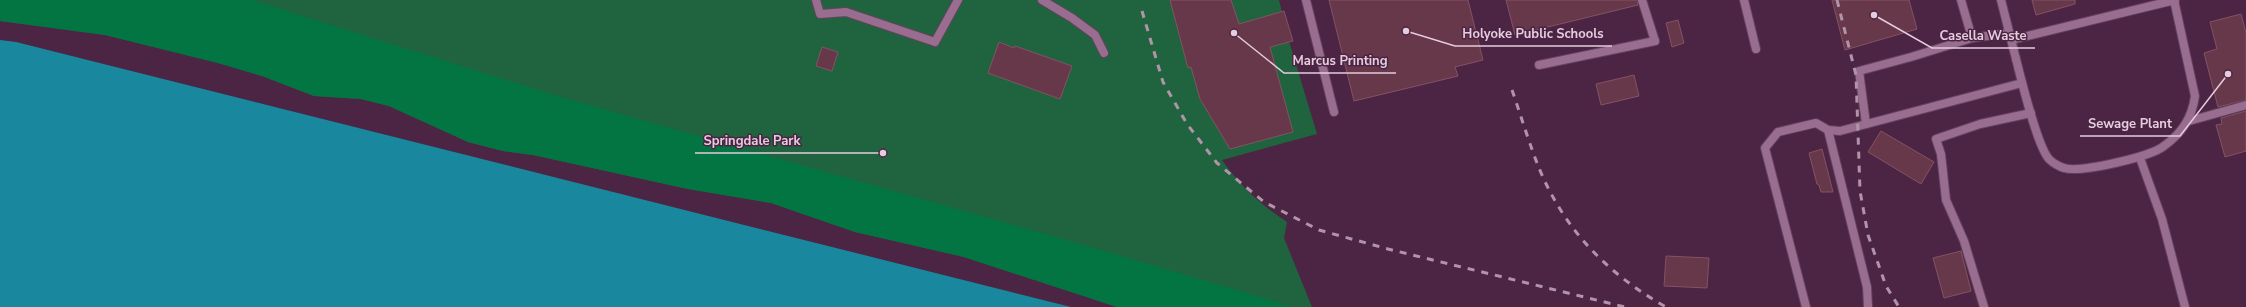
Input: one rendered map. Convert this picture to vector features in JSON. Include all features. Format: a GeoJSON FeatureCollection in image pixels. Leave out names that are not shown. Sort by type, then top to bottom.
{"type":"FeatureCollection","features":[{"type":"Feature","properties":{"kind":"street"},"geometry":{"type":"LineString","coordinates":[[816,0],[820,14],[846,12],[935,42],[958,0]]}},
{"type":"Feature","properties":{"kind":"street"},"geometry":{"type":"LineString","coordinates":[[1042,0],[1072,18],[1095,35],[1104,53]]}},
{"type":"Feature","properties":{"kind":"street"},"geometry":{"type":"LineString","coordinates":[[1306,0],[1334,112]]}},
{"type":"Feature","properties":{"kind":"street"},"geometry":{"type":"LineString","coordinates":[[1539,66],[1655,41],[1642,0]]}},
{"type":"Feature","properties":{"kind":"street"},"geometry":{"type":"LineString","coordinates":[[1744,0],[1756,49]]}},
{"type":"Feature","properties":{"kind":"street"},"geometry":{"type":"LineString","coordinates":[[1961,0],[1972,38]]}},
{"type":"Feature","properties":{"kind":"street"},"geometry":{"type":"LineString","coordinates":[[1866,124],[1859,71],[1912,57],[1972,38],[2010,36],[2174,0],[2195,96],[2189,121],[2180,133],[2163,147],[2140,158],[2082,168],[2064,168],[2050,160],[2031,113],[2022,83],[2010,36],[2001,0]]}},
{"type":"Feature","properties":{"kind":"street"},"geometry":{"type":"LineString","coordinates":[[1806,307],[1765,148],[1778,132],[1791,127],[1816,123],[1828,130],[1840,131],[2022,83]]}},
{"type":"Feature","properties":{"kind":"street"},"geometry":{"type":"LineString","coordinates":[[2189,121],[2246,105]]}},
{"type":"Feature","properties":{"kind":"street"},"geometry":{"type":"LineString","coordinates":[[1984,307],[1964,241],[1946,200],[1941,154],[1936,139],[1980,124],[2031,113]]}},
{"type":"Feature","properties":{"kind":"street"},"geometry":{"type":"LineString","coordinates":[[1828,130],[1867,287],[1868,307]]}},
{"type":"Feature","properties":{"kind":"street"},"geometry":{"type":"LineString","coordinates":[[2140,158],[2162,219],[2185,307]]}},
{"type":"Feature","properties":{"kind":"green space"},"geometry":{"type":"Polygon","coordinates":[[[0,0],[1279,0],[1289,41],[1317,134],[1222,160],[1236,178],[1252,194],[1268,209],[1287,222],[1284,238],[1312,307],[1117,307],[964,257],[855,232],[771,203],[688,189],[533,155],[503,151],[468,142],[389,106],[361,99],[314,96],[262,76],[218,63],[105,35],[0,21],[0,0]]]}},
{"type":"Feature","properties":{"kind":"green space"},"geometry":{"type":"Polygon","coordinates":[[[0,0],[252,0],[557,96],[1077,243],[1294,307],[1117,307],[964,257],[855,232],[771,203],[688,189],[533,155],[503,151],[468,142],[389,106],[361,99],[314,96],[262,76],[218,63],[105,35],[0,21],[0,0]]]}},
{"type":"Feature","properties":{"kind":"water"},"geometry":{"type":"Polygon","coordinates":[[[0,40],[16,42],[1071,307],[0,307],[0,40]]]}},
{"type":"Feature","properties":{"kind":"building"},"geometry":{"type":"Polygon","coordinates":[[[1170,0],[1231,0],[1239,24],[1284,11],[1293,41],[1270,47],[1293,132],[1230,149],[1200,99],[1191,67],[1188,68],[1170,0]]]}},
{"type":"Feature","properties":{"kind":"building"},"geometry":{"type":"Polygon","coordinates":[[[1329,0],[1468,0],[1483,60],[1455,67],[1458,76],[1354,101],[1329,0]]]}},
{"type":"Feature","properties":{"kind":"building"},"geometry":{"type":"Polygon","coordinates":[[[1506,0],[1637,0],[1638,5],[1515,35],[1506,0]]]}},
{"type":"Feature","properties":{"kind":"building"},"geometry":{"type":"Polygon","coordinates":[[[1832,0],[1909,0],[1917,29],[1845,50],[1832,0]]]}},
{"type":"Feature","properties":{"kind":"building"},"geometry":{"type":"Polygon","coordinates":[[[2032,0],[2075,0],[2075,4],[2036,15],[2032,0]]]}},
{"type":"Feature","properties":{"kind":"building"},"geometry":{"type":"Polygon","coordinates":[[[2241,14],[2246,33],[2246,100],[2218,107],[2204,53],[2217,49],[2210,22],[2241,14]]]}},
{"type":"Feature","properties":{"kind":"building"},"geometry":{"type":"Polygon","coordinates":[[[1678,20],[1684,43],[1672,47],[1666,23],[1678,20]]]}},
{"type":"Feature","properties":{"kind":"building"},"geometry":{"type":"Polygon","coordinates":[[[999,42],[1072,66],[1060,99],[988,73],[999,42]]]}},
{"type":"Feature","properties":{"kind":"building"},"geometry":{"type":"Polygon","coordinates":[[[822,47],[838,52],[832,71],[816,66],[822,47]]]}},
{"type":"Feature","properties":{"kind":"building"},"geometry":{"type":"Polygon","coordinates":[[[1634,75],[1639,96],[1601,105],[1596,84],[1634,75]]]}},
{"type":"Feature","properties":{"kind":"building"},"geometry":{"type":"Polygon","coordinates":[[[2246,111],[2246,151],[2225,157],[2216,125],[2222,124],[2221,118],[2246,111]]]}},
{"type":"Feature","properties":{"kind":"building"},"geometry":{"type":"Polygon","coordinates":[[[1881,131],[1934,162],[1921,184],[1868,152],[1881,131]]]}},
{"type":"Feature","properties":{"kind":"building"},"geometry":{"type":"Polygon","coordinates":[[[1822,149],[1833,192],[1821,192],[1819,185],[1817,184],[1809,153],[1822,149]]]}},
{"type":"Feature","properties":{"kind":"building"},"geometry":{"type":"Polygon","coordinates":[[[1961,251],[1971,291],[1944,298],[1933,258],[1961,251]]]}},
{"type":"Feature","properties":{"kind":"building"},"geometry":{"type":"Polygon","coordinates":[[[1666,256],[1709,258],[1707,288],[1664,286],[1666,256]]]}},
{"type":"Feature","properties":{"kind":"railway"},"geometry":{"type":"LineString","coordinates":[[1837,0],[1856,75],[1860,191],[1868,235],[1886,286],[1899,307]]}},
{"type":"Feature","properties":{"kind":"railway"},"geometry":{"type":"LineString","coordinates":[[1142,11],[1163,82],[1187,124],[1217,163],[1264,202],[1319,230],[1388,249],[1625,307]]}},
{"type":"Feature","properties":{"kind":"railway"},"geometry":{"type":"LineString","coordinates":[[1512,90],[1539,168],[1550,191],[1575,231],[1590,249],[1607,265],[1625,280],[1666,307]]}},
{"type":"Feature","properties":{"kind":"place","name":"Casella Waste"},"geometry":{"type":"Point","coordinates":[1874,15]}},
{"type":"Feature","properties":{"kind":"place","name":"Holyoke Public Schools"},"geometry":{"type":"Point","coordinates":[1406,31]}},
{"type":"Feature","properties":{"kind":"place","name":"Marcus Printing"},"geometry":{"type":"Point","coordinates":[1234,33]}},
{"type":"Feature","properties":{"kind":"place","name":"Sewage Plant"},"geometry":{"type":"Point","coordinates":[2228,74]}},
{"type":"Feature","properties":{"kind":"place","name":"Springdale Park"},"geometry":{"type":"Point","coordinates":[883,153]}}]}
